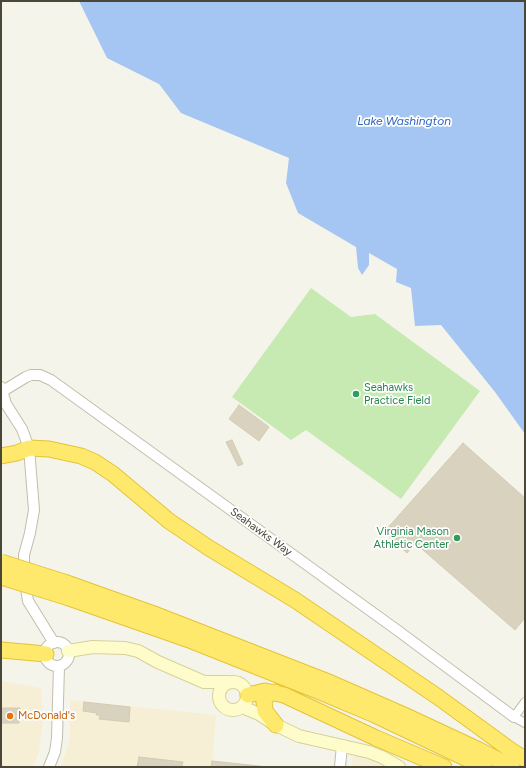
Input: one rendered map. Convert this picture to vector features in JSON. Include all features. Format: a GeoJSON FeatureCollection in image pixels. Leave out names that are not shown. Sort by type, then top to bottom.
{"type":"FeatureCollection","features":[{"type":"Feature","properties":{"kind":"highway"},"geometry":{"type":"LineString","coordinates":[[1,456],[17,453],[29,448],[49,449],[81,456],[95,462],[113,474],[169,521],[209,548],[295,600],[438,697],[512,752],[525,759]]}},
{"type":"Feature","properties":{"kind":"highway"},"geometry":{"type":"LineString","coordinates":[[1,562],[66,590],[375,715],[484,767]]}},
{"type":"Feature","properties":{"kind":"highway"},"geometry":{"type":"LineString","coordinates":[[1,577],[66,590],[161,616],[331,683],[480,750],[512,767]]}},
{"type":"Feature","properties":{"kind":"highway"},"geometry":{"type":"LineString","coordinates":[[1,650],[50,649]]}},
{"type":"Feature","properties":{"kind":"highway"},"geometry":{"type":"LineString","coordinates":[[246,700],[265,691],[284,695],[376,738],[444,767]]}},
{"type":"Feature","properties":{"kind":"highway"},"geometry":{"type":"LineString","coordinates":[[275,692],[267,695],[264,702],[265,711],[276,725]]}},
{"type":"Feature","properties":{"kind":"main road"},"geometry":{"type":"LineString","coordinates":[[68,651],[93,647],[124,648],[138,651],[158,662],[204,682],[218,696],[221,704],[228,710],[238,710],[246,700]]}},
{"type":"Feature","properties":{"kind":"main road"},"geometry":{"type":"LineString","coordinates":[[204,682],[237,682],[244,687],[246,700],[259,714],[276,725],[299,736],[342,745],[382,757],[399,767]]}},
{"type":"Feature","properties":{"kind":"main road"},"geometry":{"type":"LineString","coordinates":[[218,696],[221,688],[228,682]]}},
{"type":"Feature","properties":{"kind":"street","name":"Seahawks Way"},"geometry":{"type":"LineString","coordinates":[[2,390],[31,375],[40,375],[51,380],[397,630],[514,717]]}},
{"type":"Feature","properties":{"kind":"street"},"geometry":{"type":"LineString","coordinates":[[2,390],[6,404],[22,429],[29,448],[34,510],[30,534],[24,555],[24,574],[28,602],[50,649]]}},
{"type":"Feature","properties":{"kind":"street"},"geometry":{"type":"LineString","coordinates":[[57,642],[64,645],[68,651],[69,655],[66,662],[59,666],[52,664],[46,658],[50,649],[57,642]]}},
{"type":"Feature","properties":{"kind":"street"},"geometry":{"type":"LineString","coordinates":[[49,767],[55,752],[57,738],[59,666]]}},
{"type":"Feature","properties":{"kind":"street"},"geometry":{"type":"LineString","coordinates":[[525,702],[514,717],[525,723]]}},
{"type":"Feature","properties":{"kind":"street"},"geometry":{"type":"LineString","coordinates":[[340,767],[342,745]]}},
{"type":"Feature","properties":{"kind":"shaded area"},"geometry":{"type":"Polygon","coordinates":[[[1,681],[41,688],[43,721],[39,752],[33,767],[1,767],[1,681]]]}},
{"type":"Feature","properties":{"kind":"shaded area"},"geometry":{"type":"Polygon","coordinates":[[[70,700],[216,715],[212,767],[61,767],[70,738],[70,700]]]}},
{"type":"Feature","properties":{"kind":"shaded area"},"geometry":{"type":"Polygon","coordinates":[[[358,752],[391,767],[351,767],[352,759],[358,752]]]}},
{"type":"Feature","properties":{"kind":"green space","name":"Seahawks Practice Field"},"geometry":{"type":"Polygon","coordinates":[[[311,288],[351,317],[375,314],[480,391],[401,499],[306,430],[291,440],[232,397],[311,288]]]}},
{"type":"Feature","properties":{"kind":"water","name":"Lake Washington"},"geometry":{"type":"Polygon","coordinates":[[[79,1],[525,1],[525,434],[495,392],[441,325],[415,326],[411,288],[396,282],[397,269],[369,253],[369,265],[362,275],[358,268],[356,247],[298,213],[286,183],[289,158],[181,113],[159,84],[107,58],[79,1]]]}},
{"type":"Feature","properties":{"kind":"building"},"geometry":{"type":"Polygon","coordinates":[[[239,405],[269,427],[259,441],[229,419],[239,405]]]}},
{"type":"Feature","properties":{"kind":"building"},"geometry":{"type":"Polygon","coordinates":[[[232,440],[243,464],[238,466],[226,442],[232,440]]]}},
{"type":"Feature","properties":{"kind":"building","name":"Virginia Mason Athletic Center"},"geometry":{"type":"Polygon","coordinates":[[[463,443],[525,498],[525,618],[515,630],[415,543],[407,553],[384,532],[463,443]]]}},
{"type":"Feature","properties":{"kind":"building"},"geometry":{"type":"Polygon","coordinates":[[[84,702],[130,707],[129,722],[99,719],[100,715],[96,715],[97,713],[83,711],[84,702]]]}},
{"type":"Feature","properties":{"kind":"building","name":"McDonald's"},"geometry":{"type":"Polygon","coordinates":[[[1,708],[20,708],[19,723],[1,723],[1,708]]]}},
{"type":"Feature","properties":{"kind":"building"},"geometry":{"type":"Polygon","coordinates":[[[139,757],[183,762],[182,767],[137,767],[139,757]]]}},
{"type":"Feature","properties":{"kind":"building"},"geometry":{"type":"Polygon","coordinates":[[[212,761],[268,767],[211,767],[212,761]]]}},
{"type":"Feature","properties":{"kind":"place","name":"Seahawks Practice Field"},"geometry":{"type":"Point","coordinates":[356,394]}},
{"type":"Feature","properties":{"kind":"place","name":"Virginia Mason Athletic Center"},"geometry":{"type":"Point","coordinates":[457,538]}},
{"type":"Feature","properties":{"kind":"place","name":"McDonald's"},"geometry":{"type":"Point","coordinates":[10,716]}}]}
